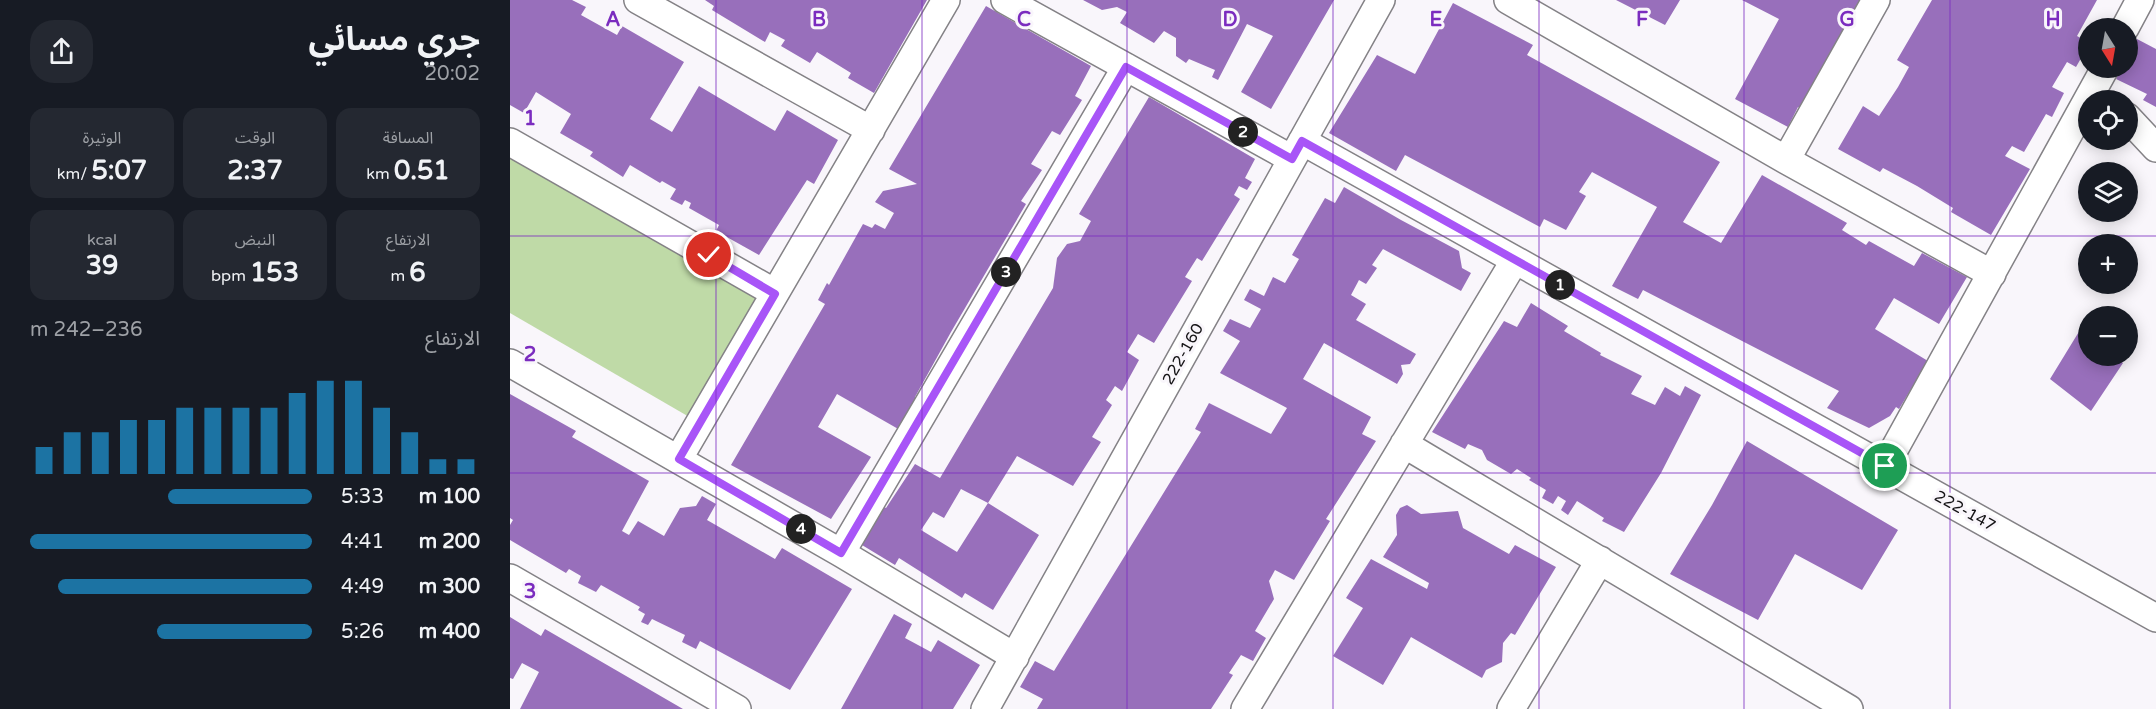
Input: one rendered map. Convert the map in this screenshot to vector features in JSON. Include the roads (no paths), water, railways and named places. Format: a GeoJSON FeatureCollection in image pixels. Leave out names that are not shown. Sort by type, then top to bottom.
{"type":"FeatureCollection","features":[{"type":"Feature","properties":{"kind":"street"},"geometry":{"type":"LineString","coordinates":[[638,0],[871,130]]}},
{"type":"Feature","properties":{"kind":"street"},"geometry":{"type":"LineString","coordinates":[[679,459],[946,0]]}},
{"type":"Feature","properties":{"kind":"street","name":"222-147"},"geometry":{"type":"LineString","coordinates":[[1005,0],[1126,67],[1515,260],[2156,618]]}},
{"type":"Feature","properties":{"kind":"street","name":"222-160"},"geometry":{"type":"LineString","coordinates":[[986,709],[1381,0]]}},
{"type":"Feature","properties":{"kind":"street"},"geometry":{"type":"LineString","coordinates":[[1508,0],[1786,160],[1992,274]]}},
{"type":"Feature","properties":{"kind":"street"},"geometry":{"type":"LineString","coordinates":[[1786,160],[1876,0]]}},
{"type":"Feature","properties":{"kind":"street"},"geometry":{"type":"LineString","coordinates":[[2130,18],[2140,0]]}},
{"type":"Feature","properties":{"kind":"street"},"geometry":{"type":"LineString","coordinates":[[841,553],[1126,67]]}},
{"type":"Feature","properties":{"kind":"street"},"geometry":{"type":"LineString","coordinates":[[1885,466],[1992,274],[2104,84]]}},
{"type":"Feature","properties":{"kind":"street"},"geometry":{"type":"LineString","coordinates":[[2138,129],[2156,148]]}},
{"type":"Feature","properties":{"kind":"street"},"geometry":{"type":"LineString","coordinates":[[510,142],[775,294]]}},
{"type":"Feature","properties":{"kind":"street"},"geometry":{"type":"LineString","coordinates":[[1245,709],[1515,260]]}},
{"type":"Feature","properties":{"kind":"street"},"geometry":{"type":"LineString","coordinates":[[510,363],[841,553],[1015,657]]}},
{"type":"Feature","properties":{"kind":"street"},"geometry":{"type":"LineString","coordinates":[[1404,444],[1849,709]]}},
{"type":"Feature","properties":{"kind":"street"},"geometry":{"type":"LineString","coordinates":[[1511,709],[1600,560]]}},
{"type":"Feature","properties":{"kind":"street"},"geometry":{"type":"LineString","coordinates":[[510,578],[737,709]]}}]}
